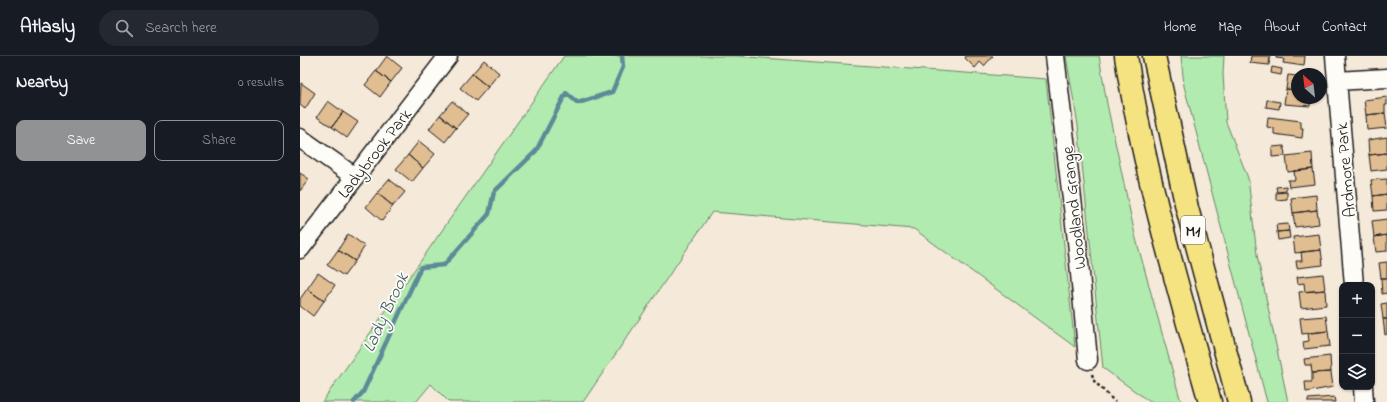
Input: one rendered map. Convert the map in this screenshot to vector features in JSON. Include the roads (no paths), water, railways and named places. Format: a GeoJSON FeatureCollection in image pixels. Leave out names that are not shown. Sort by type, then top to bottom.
{"type":"FeatureCollection","features":[{"type":"Feature","properties":{"kind":"highway","name":"M1"},"geometry":{"type":"LineString","coordinates":[[1126,56],[1148,166],[1178,287],[1210,402]]}},
{"type":"Feature","properties":{"kind":"highway","name":"M1"},"geometry":{"type":"LineString","coordinates":[[1154,56],[1187,208],[1239,402]]}},
{"type":"Feature","properties":{"kind":"street","name":"Woodland Grange"},"geometry":{"type":"LineString","coordinates":[[1055,56],[1077,241],[1088,360]]}},
{"type":"Feature","properties":{"kind":"street","name":"Ardmore Park"},"geometry":{"type":"LineString","coordinates":[[1335,56],[1354,282]]}},
{"type":"Feature","properties":{"kind":"street","name":"Ladybrook Park"},"geometry":{"type":"LineString","coordinates":[[300,250],[443,58]]}},
{"type":"Feature","properties":{"kind":"street"},"geometry":{"type":"LineString","coordinates":[[1337,81],[1387,78]]}},
{"type":"Feature","properties":{"kind":"street"},"geometry":{"type":"LineString","coordinates":[[300,138],[355,177]]}},
{"type":"Feature","properties":{"kind":"street"},"geometry":{"type":"LineString","coordinates":[[1362,390],[1364,402]]}},
{"type":"Feature","properties":{"kind":"waterway","name":"Lady Brook"},"geometry":{"type":"LineString","coordinates":[[354,402],[363,392],[421,267],[444,265],[489,214],[494,192],[536,151],[566,93],[578,103],[612,92],[623,67],[622,56]]}}]}
